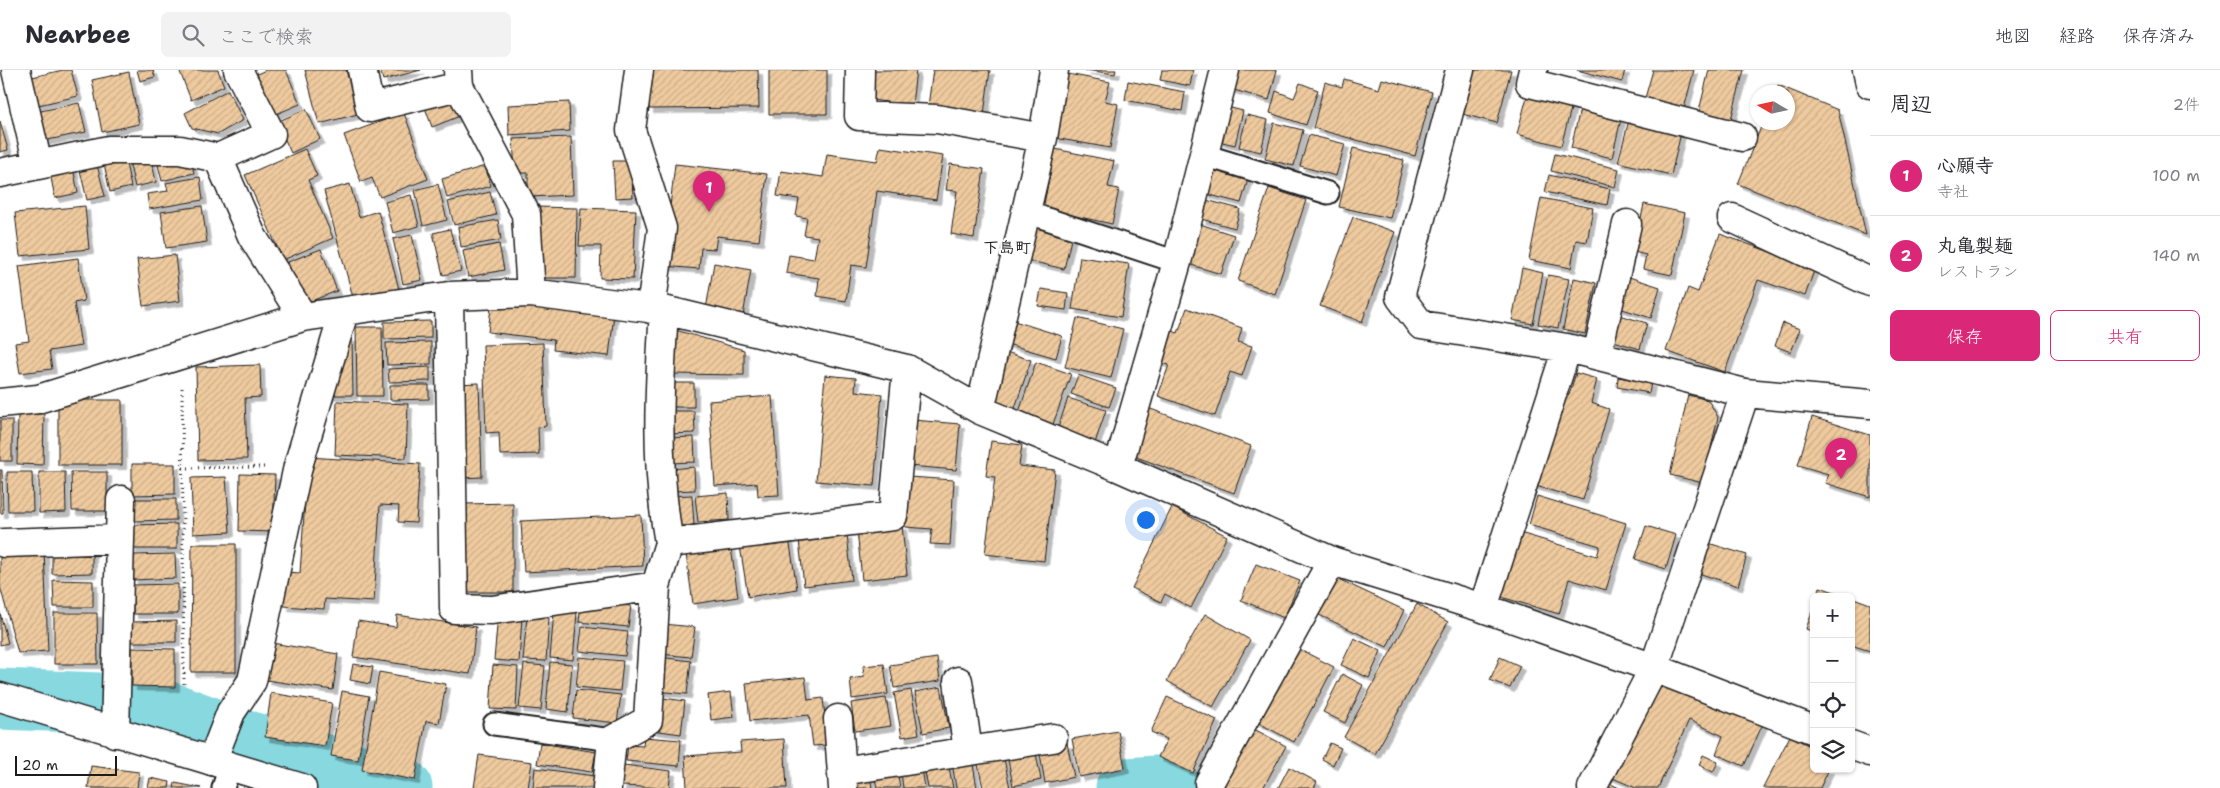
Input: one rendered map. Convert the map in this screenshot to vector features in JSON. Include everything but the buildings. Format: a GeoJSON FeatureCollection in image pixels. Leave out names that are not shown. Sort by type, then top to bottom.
{"type":"FeatureCollection","features":[{"type":"Feature","properties":{"kind":"main road"},"geometry":{"type":"LineString","coordinates":[[16,70],[38,165]]}},
{"type":"Feature","properties":{"kind":"main road"},"geometry":{"type":"LineString","coordinates":[[0,173],[109,150],[180,150],[218,158],[271,134],[238,70]]}},
{"type":"Feature","properties":{"kind":"main road"},"geometry":{"type":"LineString","coordinates":[[362,70],[370,108],[459,78],[526,214],[531,293]]}},
{"type":"Feature","properties":{"kind":"main road"},"geometry":{"type":"LineString","coordinates":[[607,788],[612,740],[648,720],[656,586],[669,543],[662,505],[658,409],[658,310],[662,228],[631,130],[638,70]]}},
{"type":"Feature","properties":{"kind":"main road"},"geometry":{"type":"LineString","coordinates":[[860,70],[859,116],[937,119],[1043,138]]}},
{"type":"Feature","properties":{"kind":"main road"},"geometry":{"type":"LineString","coordinates":[[980,410],[1043,138],[1054,70]]}},
{"type":"Feature","properties":{"kind":"main road"},"geometry":{"type":"LineString","coordinates":[[1118,467],[1177,262],[1225,70]]}},
{"type":"Feature","properties":{"kind":"main road"},"geometry":{"type":"LineString","coordinates":[[1460,70],[1400,297],[1421,325],[1567,348],[1745,393],[1870,404]]}},
{"type":"Feature","properties":{"kind":"main road"},"geometry":{"type":"LineString","coordinates":[[1533,70],[1530,83],[1742,137]]}},
{"type":"Feature","properties":{"kind":"main road"},"geometry":{"type":"LineString","coordinates":[[1867,70],[1870,84]]}},
{"type":"Feature","properties":{"kind":"main road"},"geometry":{"type":"LineString","coordinates":[[218,158],[252,236],[303,317]]}},
{"type":"Feature","properties":{"kind":"main road"},"geometry":{"type":"LineString","coordinates":[[1732,218],[1870,282]]}},
{"type":"Feature","properties":{"kind":"main road"},"geometry":{"type":"LineString","coordinates":[[1597,355],[1627,224]]}},
{"type":"Feature","properties":{"kind":"main road"},"geometry":{"type":"LineString","coordinates":[[0,404],[38,399],[303,317],[449,296],[531,293],[658,310],[907,369],[980,410],[1118,467],[1332,561],[1483,608],[1654,668],[1810,728]]}},
{"type":"Feature","properties":{"kind":"main road"},"geometry":{"type":"LineString","coordinates":[[449,296],[454,609],[492,610],[656,586]]}},
{"type":"Feature","properties":{"kind":"main road"},"geometry":{"type":"LineString","coordinates":[[221,764],[231,712],[252,681],[298,466],[344,312]]}},
{"type":"Feature","properties":{"kind":"main road"},"geometry":{"type":"LineString","coordinates":[[1483,608],[1567,348]]}},
{"type":"Feature","properties":{"kind":"main road"},"geometry":{"type":"LineString","coordinates":[[669,543],[893,516],[907,369]]}},
{"type":"Feature","properties":{"kind":"main road"},"geometry":{"type":"LineString","coordinates":[[1592,788],[1654,668],[1745,393]]}},
{"type":"Feature","properties":{"kind":"main road"},"geometry":{"type":"LineString","coordinates":[[115,733],[121,500]]}},
{"type":"Feature","properties":{"kind":"main road"},"geometry":{"type":"LineString","coordinates":[[4,543],[120,539]]}},
{"type":"Feature","properties":{"kind":"main road"},"geometry":{"type":"LineString","coordinates":[[1209,784],[1332,561]]}},
{"type":"Feature","properties":{"kind":"main road"},"geometry":{"type":"LineString","coordinates":[[958,680],[968,752]]}},
{"type":"Feature","properties":{"kind":"main road"},"geometry":{"type":"LineString","coordinates":[[0,697],[302,788]]}},
{"type":"Feature","properties":{"kind":"main road"},"geometry":{"type":"LineString","coordinates":[[838,719],[843,779],[968,752],[1053,738]]}},
{"type":"Feature","properties":{"kind":"main road"},"geometry":{"type":"LineString","coordinates":[[1855,746],[1870,752]]}},
{"type":"Feature","properties":{"kind":"lane"},"geometry":{"type":"LineString","coordinates":[[1204,155],[1328,193]]}},
{"type":"Feature","properties":{"kind":"lane"},"geometry":{"type":"LineString","coordinates":[[1026,212],[1177,262]]}},
{"type":"Feature","properties":{"kind":"lane"},"geometry":{"type":"LineString","coordinates":[[494,724],[612,740]]}},
{"type":"Feature","properties":{"kind":"path"},"geometry":{"type":"LineString","coordinates":[[182,354],[184,684]]}},
{"type":"Feature","properties":{"kind":"path"},"geometry":{"type":"LineString","coordinates":[[183,468],[298,466]]}},
{"type":"Feature","properties":{"kind":"waterway"},"geometry":{"type":"LineString","coordinates":[[0,699],[149,705],[253,743],[402,788]]}},
{"type":"Feature","properties":{"kind":"waterway"},"geometry":{"type":"LineString","coordinates":[[1126,788],[1157,786],[1171,788]]}},
{"type":"Feature","properties":{"kind":"place","name":"心願寺"},"geometry":{"type":"Point","coordinates":[709,212]}},
{"type":"Feature","properties":{"kind":"place","name":"丸亀製麺"},"geometry":{"type":"Point","coordinates":[1841,479]}},
{"type":"Feature","properties":{"kind":"district","name":"下島町"},"geometry":{"type":"Point","coordinates":[1007,247]}}]}
